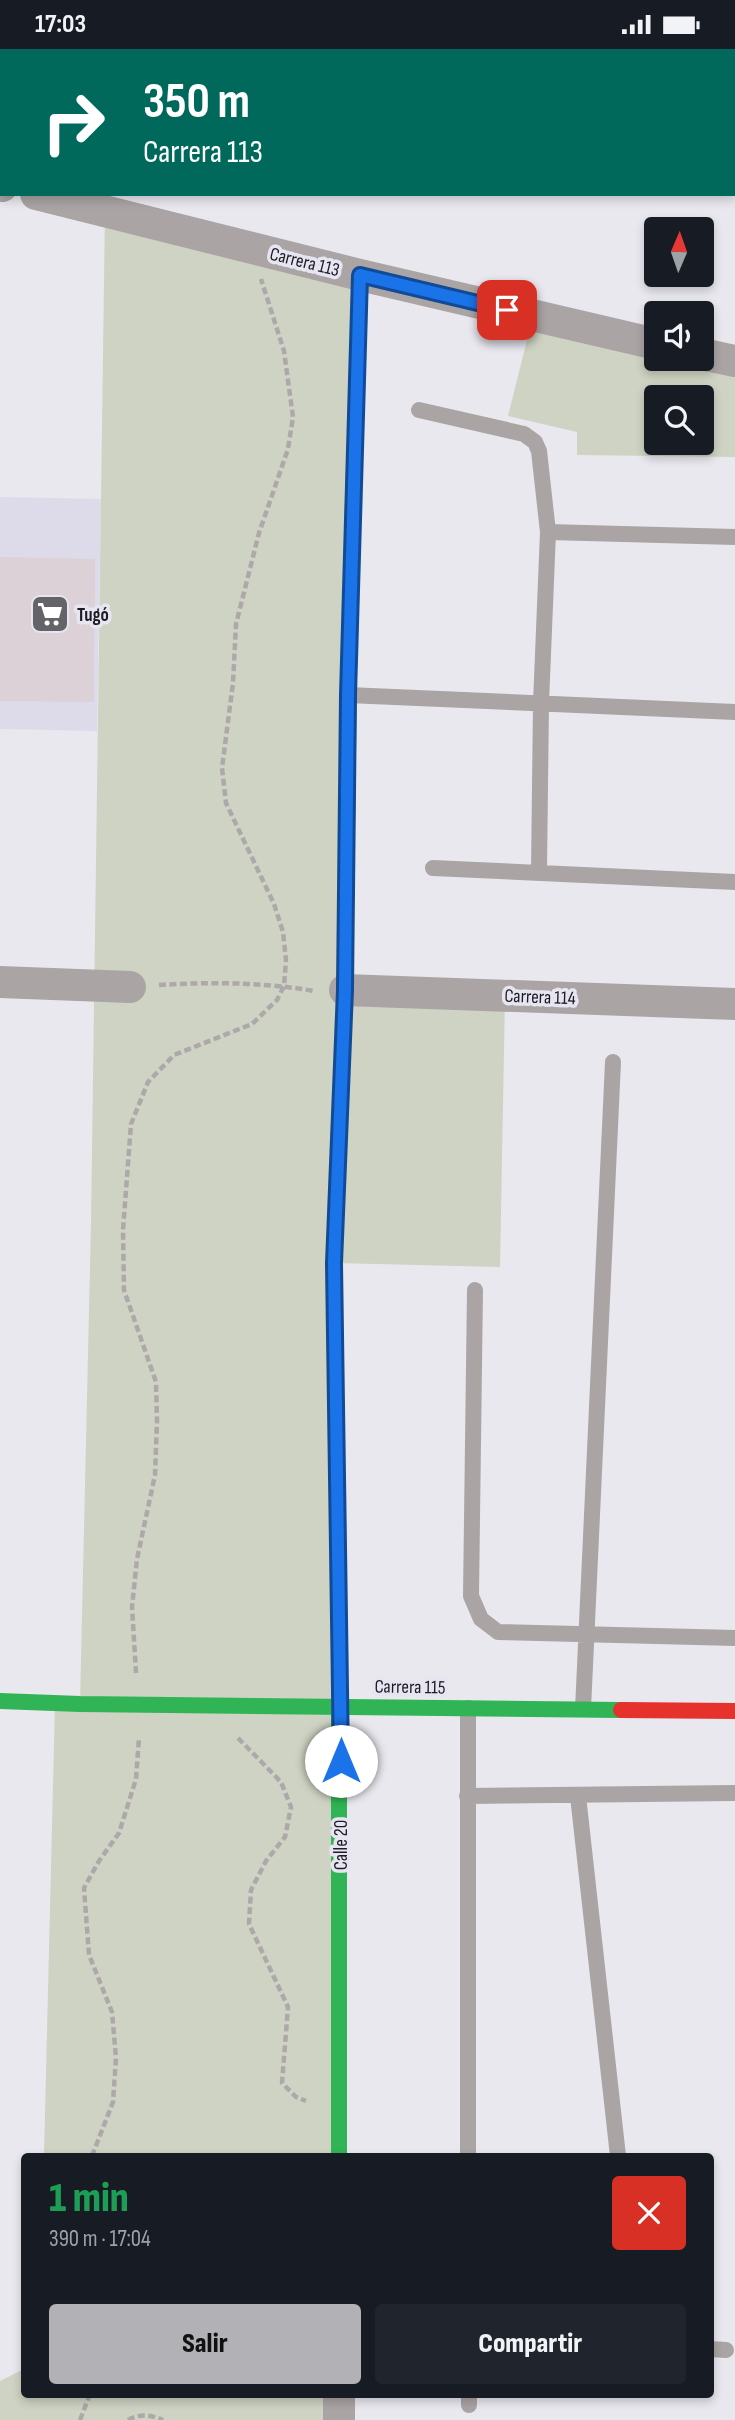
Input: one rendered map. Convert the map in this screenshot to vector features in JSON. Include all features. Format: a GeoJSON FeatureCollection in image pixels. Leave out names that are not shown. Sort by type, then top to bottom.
{"type":"FeatureCollection","features":[{"type":"Feature","properties":{"kind":"street","name":"Carrera 113"},"geometry":{"type":"LineString","coordinates":[[44,196],[360,275],[644,341]]}},
{"type":"Feature","properties":{"kind":"street","name":"Calle 20"},"geometry":{"type":"LineString","coordinates":[[339,2153],[341,1706],[334,1263],[345,990],[348,695],[360,275]]}},
{"type":"Feature","properties":{"kind":"street"},"geometry":{"type":"LineString","coordinates":[[714,357],[735,361]]}},
{"type":"Feature","properties":{"kind":"street"},"geometry":{"type":"LineString","coordinates":[[0,982],[130,987]]}},
{"type":"Feature","properties":{"kind":"street","name":"Carrera 114"},"geometry":{"type":"LineString","coordinates":[[345,990],[735,1004]]}},
{"type":"Feature","properties":{"kind":"street","name":"Carrera 115"},"geometry":{"type":"LineString","coordinates":[[0,1701],[138,1705],[735,1711]]}},
{"type":"Feature","properties":{"kind":"street"},"geometry":{"type":"LineString","coordinates":[[339,2398],[339,2420]]}},
{"type":"Feature","properties":{"kind":"lane"},"geometry":{"type":"LineString","coordinates":[[419,410],[524,434],[535,442],[541,460],[548,532],[541,703],[539,871]]}},
{"type":"Feature","properties":{"kind":"lane"},"geometry":{"type":"LineString","coordinates":[[548,532],[735,537]]}},
{"type":"Feature","properties":{"kind":"lane"},"geometry":{"type":"LineString","coordinates":[[348,695],[735,712]]}},
{"type":"Feature","properties":{"kind":"lane"},"geometry":{"type":"LineString","coordinates":[[433,868],[735,882]]}},
{"type":"Feature","properties":{"kind":"lane"},"geometry":{"type":"LineString","coordinates":[[583,1709],[613,1062]]}},
{"type":"Feature","properties":{"kind":"lane"},"geometry":{"type":"LineString","coordinates":[[475,1290],[471,1596],[481,1619],[498,1632],[735,1638]]}},
{"type":"Feature","properties":{"kind":"lane"},"geometry":{"type":"LineString","coordinates":[[468,1708],[468,2153]]}},
{"type":"Feature","properties":{"kind":"lane"},"geometry":{"type":"LineString","coordinates":[[467,1796],[735,1793]]}},
{"type":"Feature","properties":{"kind":"lane"},"geometry":{"type":"LineString","coordinates":[[578,1796],[618,2153]]}},
{"type":"Feature","properties":{"kind":"path"},"geometry":{"type":"LineString","coordinates":[[93,2153],[113,2102],[116,2058],[112,2012],[89,1955],[84,1888],[119,1833],[136,1779],[139,1737],[132,1607],[137,1559],[155,1475],[157,1421],[156,1382],[124,1290],[123,1230],[131,1124],[148,1082],[174,1055],[251,1024],[277,1000],[284,986],[286,960],[283,932],[274,904],[226,803],[222,768],[233,683],[236,624],[259,533],[288,449],[293,417],[284,351],[251,248]]}},
{"type":"Feature","properties":{"kind":"path"},"geometry":{"type":"LineString","coordinates":[[130,987],[200,983],[284,986],[322,992],[345,990]]}},
{"type":"Feature","properties":{"kind":"path"},"geometry":{"type":"LineString","coordinates":[[238,1706],[238,1740],[281,1782],[291,1807],[285,1837],[266,1861],[251,1890],[249,1924],[288,2007],[282,2083],[296,2097],[339,2114]]}},
{"type":"Feature","properties":{"kind":"path"},"geometry":{"type":"LineString","coordinates":[[80,2420],[88,2398]]}},
{"type":"Feature","properties":{"kind":"path"},"geometry":{"type":"LineString","coordinates":[[128,2420],[151,2415],[163,2420]]}},
{"type":"Feature","properties":{"kind":"shaded area","name":"Tugó"},"geometry":{"type":"Polygon","coordinates":[[[0,497],[101,499],[97,731],[0,729],[0,497]]]}},
{"type":"Feature","properties":{"kind":"green space"},"geometry":{"type":"Polygon","coordinates":[[[105,211],[360,275],[345,990],[505,995],[500,1267],[335,1263],[339,2153],[44,2153],[55,1702],[80,1703],[91,1224],[105,211]]]}},
{"type":"Feature","properties":{"kind":"green space"},"geometry":{"type":"Polygon","coordinates":[[[533,316],[644,355],[644,371],[714,371],[714,360],[735,361],[735,457],[577,455],[577,432],[508,416],[533,316]]]}},
{"type":"Feature","properties":{"kind":"green space"},"geometry":{"type":"Polygon","coordinates":[[[21,2370],[21,2398],[339,2398],[339,2420],[0,2420],[0,2381],[21,2370]]]}},
{"type":"Feature","properties":{"kind":"building"},"geometry":{"type":"Polygon","coordinates":[[[0,557],[95,559],[94,702],[0,701],[0,557]]]}},
{"type":"Feature","properties":{"kind":"traffic: fast"},"geometry":{"type":"LineString","coordinates":[[353,503],[360,275]]}},
{"type":"Feature","properties":{"kind":"traffic: fast"},"geometry":{"type":"LineString","coordinates":[[335,1318],[334,1263],[345,990],[349,669]]}},
{"type":"Feature","properties":{"kind":"traffic: fast"},"geometry":{"type":"LineString","coordinates":[[339,1610],[339,2153]]}},
{"type":"Feature","properties":{"kind":"traffic: fast"},"geometry":{"type":"LineString","coordinates":[[0,1701],[621,1710]]}},
{"type":"Feature","properties":{"kind":"traffic: jam"},"geometry":{"type":"LineString","coordinates":[[349,669],[353,503]]}},
{"type":"Feature","properties":{"kind":"traffic: jam"},"geometry":{"type":"LineString","coordinates":[[335,1318],[339,1610]]}},
{"type":"Feature","properties":{"kind":"traffic: jam"},"geometry":{"type":"LineString","coordinates":[[621,1710],[735,1711]]}},
{"type":"Feature","properties":{"kind":"place","name":"Tugó"},"geometry":{"type":"Point","coordinates":[50,614]}},
{"type":"Feature","properties":{"kind":"route"},"geometry":{"type":"LineString","coordinates":[[341,1761],[334,1263],[345,990],[348,695],[360,275],[507,310]]}}]}
